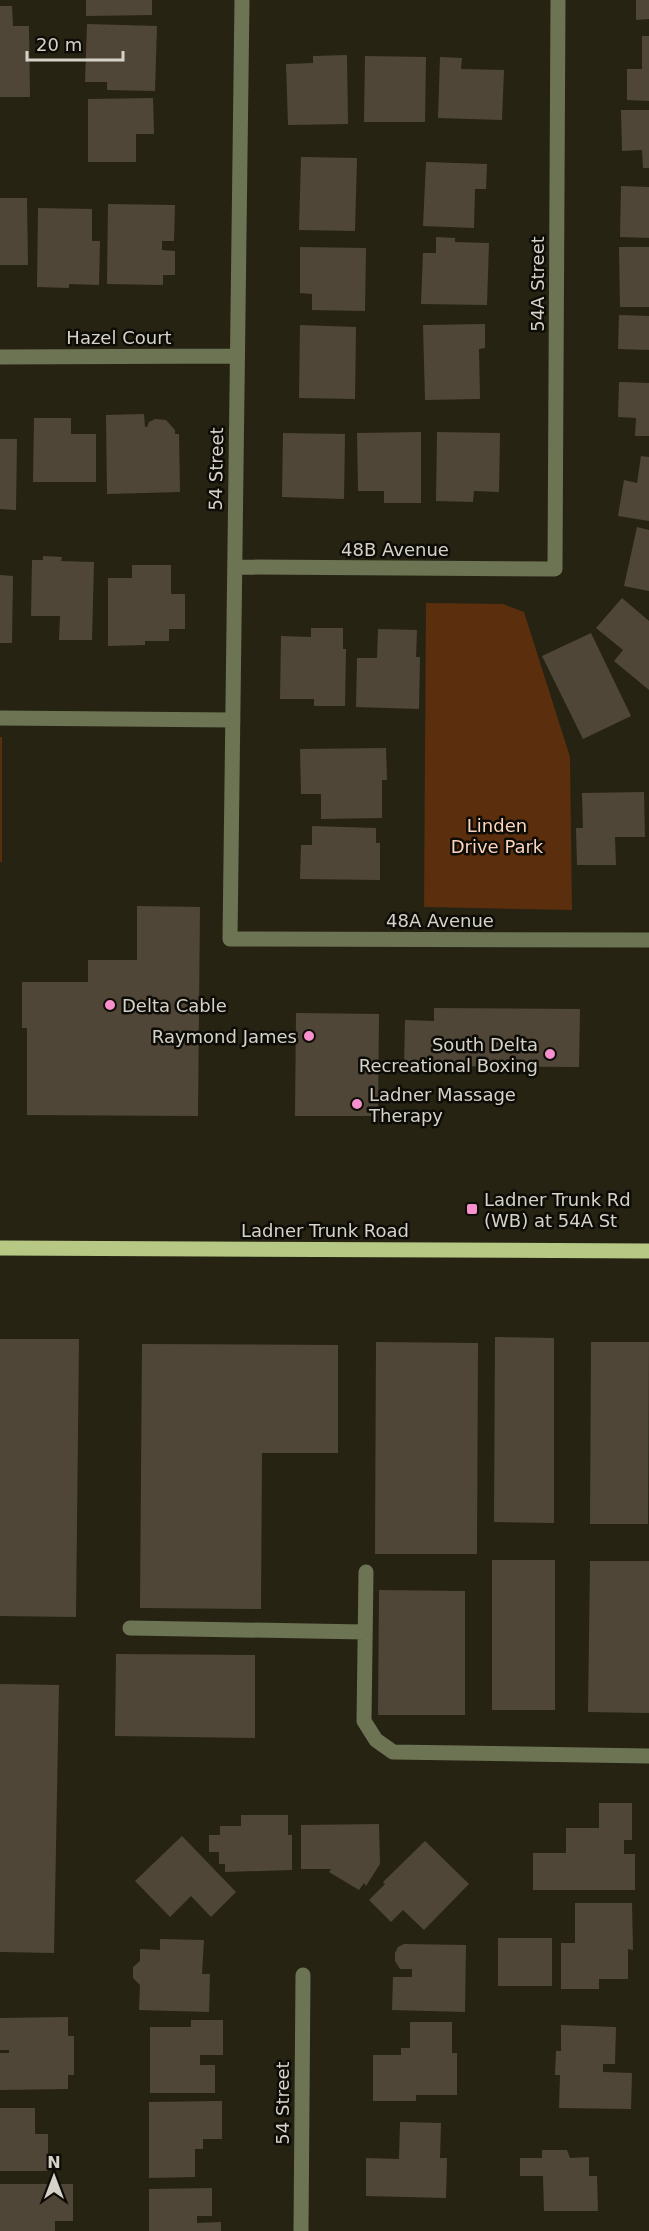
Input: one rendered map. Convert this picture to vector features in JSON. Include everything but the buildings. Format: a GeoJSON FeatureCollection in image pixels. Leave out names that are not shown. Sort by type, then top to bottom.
{"type":"FeatureCollection","features":[{"type":"Feature","properties":{"kind":"main road","name":"Ladner Trunk Road"},"geometry":{"type":"LineString","coordinates":[[0,1248],[649,1251]]}},
{"type":"Feature","properties":{"kind":"street","name":"54 Street"},"geometry":{"type":"LineString","coordinates":[[230,939],[242,0]]}},
{"type":"Feature","properties":{"kind":"street","name":"54A Street"},"geometry":{"type":"LineString","coordinates":[[555,569],[558,0]]}},
{"type":"Feature","properties":{"kind":"street","name":"Hazel Court"},"geometry":{"type":"LineString","coordinates":[[0,357],[237,356]]}},
{"type":"Feature","properties":{"kind":"street","name":"48B Avenue"},"geometry":{"type":"LineString","coordinates":[[235,567],[555,569]]}},
{"type":"Feature","properties":{"kind":"street"},"geometry":{"type":"LineString","coordinates":[[0,718],[233,720]]}},
{"type":"Feature","properties":{"kind":"street","name":"48A Avenue"},"geometry":{"type":"LineString","coordinates":[[230,939],[649,940]]}},
{"type":"Feature","properties":{"kind":"street"},"geometry":{"type":"LineString","coordinates":[[366,1572],[364,1721],[376,1740],[393,1752],[649,1756]]}},
{"type":"Feature","properties":{"kind":"street"},"geometry":{"type":"LineString","coordinates":[[130,1628],[365,1632]]}},
{"type":"Feature","properties":{"kind":"street","name":"54 Street"},"geometry":{"type":"LineString","coordinates":[[301,2231],[303,1975]]}},
{"type":"Feature","properties":{"kind":"green space","name":"Linden Drive Park"},"geometry":{"type":"Polygon","coordinates":[[[426,603],[503,604],[524,612],[570,757],[572,910],[424,907],[426,603]]]}},
{"type":"Feature","properties":{"kind":"green space"},"geometry":{"type":"Polygon","coordinates":[[[0,737],[2,737],[2,862],[0,862],[0,737]]]}},
{"type":"Feature","properties":{"kind":"place","name":"Delta Cable"},"geometry":{"type":"Point","coordinates":[110,1005]}},
{"type":"Feature","properties":{"kind":"place","name":"Raymond James"},"geometry":{"type":"Point","coordinates":[309,1036]}},
{"type":"Feature","properties":{"kind":"place","name":"South Delta Recreational Boxing"},"geometry":{"type":"Point","coordinates":[550,1054]}},
{"type":"Feature","properties":{"kind":"place","name":"Ladner Massage Therapy"},"geometry":{"type":"Point","coordinates":[357,1104]}},
{"type":"Feature","properties":{"kind":"place","name":"Ladner Trunk Rd (WB) at 54A St"},"geometry":{"type":"Point","coordinates":[472,1209]}}]}
